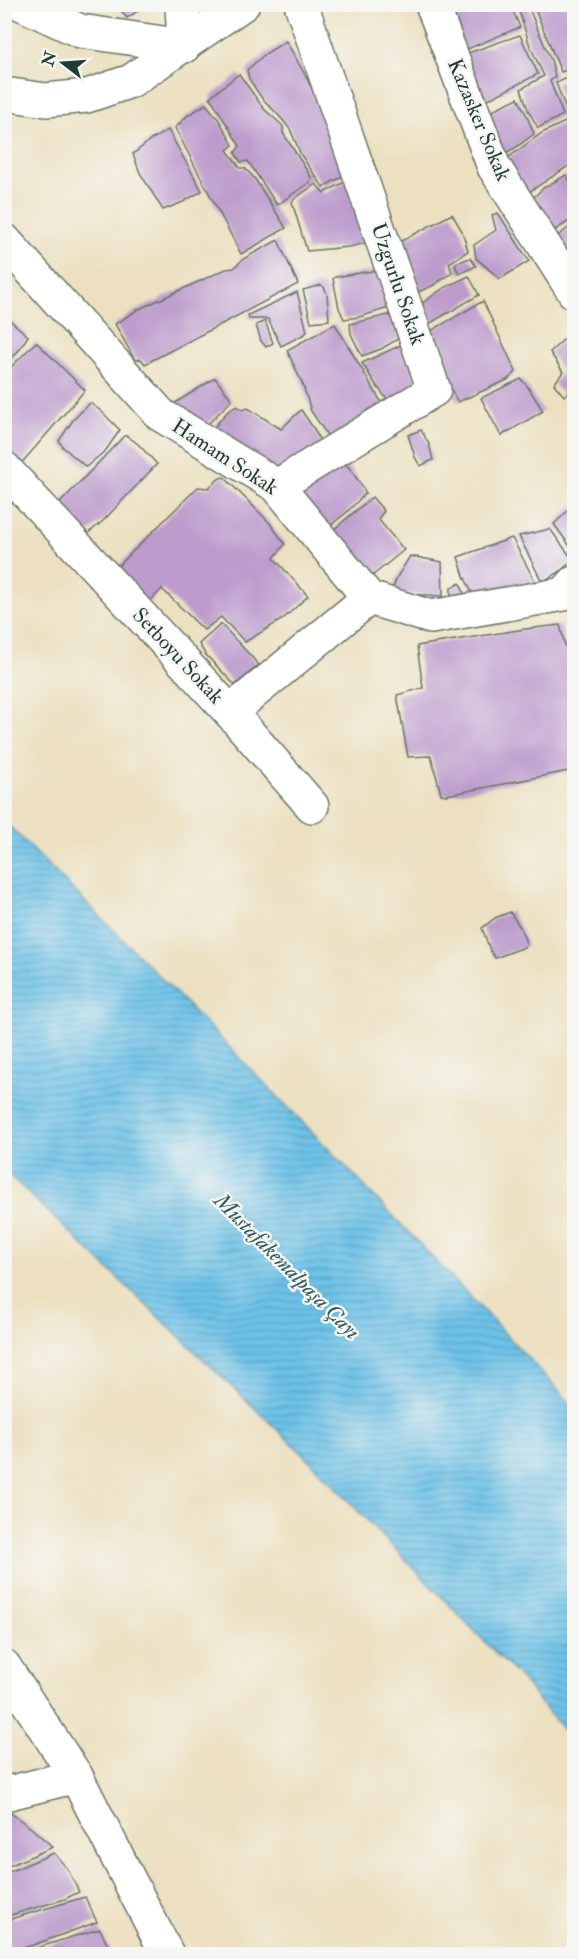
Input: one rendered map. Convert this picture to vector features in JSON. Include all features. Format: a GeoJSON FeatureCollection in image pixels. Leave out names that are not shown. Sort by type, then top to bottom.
{"type":"FeatureCollection","features":[{"type":"Feature","properties":{"kind":"street"},"geometry":{"type":"LineString","coordinates":[[22,4],[80,31],[184,46]]}},
{"type":"Feature","properties":{"kind":"street"},"geometry":{"type":"LineString","coordinates":[[182,4],[184,46]]}},
{"type":"Feature","properties":{"kind":"street"},"geometry":{"type":"LineString","coordinates":[[4,94],[46,100],[87,96],[131,81],[243,4]]}},
{"type":"Feature","properties":{"kind":"street","name":"Uzgurlu Sokak"},"geometry":{"type":"LineString","coordinates":[[277,486],[434,390],[301,4]]}},
{"type":"Feature","properties":{"kind":"street","name":"Kazasker Sokak"},"geometry":{"type":"LineString","coordinates":[[432,4],[494,167],[574,292]]}},
{"type":"Feature","properties":{"kind":"street","name":"Hamam Sokak"},"geometry":{"type":"LineString","coordinates":[[4,240],[161,415],[277,486],[369,598]]}},
{"type":"Feature","properties":{"kind":"street","name":"Setboyu Sokak"},"geometry":{"type":"LineString","coordinates":[[4,468],[230,712],[369,598]]}},
{"type":"Feature","properties":{"kind":"street"},"geometry":{"type":"LineString","coordinates":[[369,598],[431,617],[564,594],[574,583]]}},
{"type":"Feature","properties":{"kind":"street"},"geometry":{"type":"LineString","coordinates":[[230,712],[312,806]]}},
{"type":"Feature","properties":{"kind":"street"},"geometry":{"type":"LineString","coordinates":[[4,1666],[75,1776],[167,1954]]}},
{"type":"Feature","properties":{"kind":"street"},"geometry":{"type":"LineString","coordinates":[[4,1790],[9,1793],[75,1776]]}},
{"type":"Feature","properties":{"kind":"water","name":"Mustafakemalpaşa Çayı"},"geometry":{"type":"Polygon","coordinates":[[[4,821],[292,1111],[574,1407],[574,1743],[522,1680],[304,1455],[5,1171],[4,821]]]}},
{"type":"Feature","properties":{"kind":"building"},"geometry":{"type":"Polygon","coordinates":[[[116,4],[149,4],[127,18],[116,4]]]}},
{"type":"Feature","properties":{"kind":"building"},"geometry":{"type":"Polygon","coordinates":[[[436,4],[510,4],[520,27],[458,53],[436,4]]]}},
{"type":"Feature","properties":{"kind":"building"},"geometry":{"type":"Polygon","coordinates":[[[521,4],[527,4],[552,63],[555,77],[550,81],[563,115],[538,128],[528,110],[521,89],[544,76],[530,46],[518,8],[521,4]]]}},
{"type":"Feature","properties":{"kind":"building"},"geometry":{"type":"Polygon","coordinates":[[[533,4],[574,4],[574,67],[561,72],[533,4]]]}},
{"type":"Feature","properties":{"kind":"building"},"geometry":{"type":"Polygon","coordinates":[[[520,35],[538,74],[474,104],[468,53],[520,35]]]}},
{"type":"Feature","properties":{"kind":"building"},"geometry":{"type":"Polygon","coordinates":[[[286,41],[353,171],[323,187],[301,155],[290,129],[261,97],[249,79],[247,70],[265,54],[286,41]]]}},
{"type":"Feature","properties":{"kind":"building"},"geometry":{"type":"Polygon","coordinates":[[[239,74],[264,109],[283,126],[283,133],[311,177],[310,182],[277,205],[248,161],[241,162],[235,153],[240,146],[210,97],[239,74]]]}},
{"type":"Feature","properties":{"kind":"building"},"geometry":{"type":"Polygon","coordinates":[[[574,75],[574,119],[568,114],[556,83],[574,75]]]}},
{"type":"Feature","properties":{"kind":"building"},"geometry":{"type":"Polygon","coordinates":[[[518,98],[534,134],[499,156],[481,119],[518,98]]]}},
{"type":"Feature","properties":{"kind":"building"},"geometry":{"type":"Polygon","coordinates":[[[206,104],[219,120],[233,145],[227,150],[240,168],[245,168],[255,179],[286,228],[241,254],[175,128],[188,115],[206,104]]]}},
{"type":"Feature","properties":{"kind":"building"},"geometry":{"type":"Polygon","coordinates":[[[567,121],[574,126],[574,160],[526,194],[505,160],[542,133],[567,121]]]}},
{"type":"Feature","properties":{"kind":"building"},"geometry":{"type":"Polygon","coordinates":[[[168,130],[202,191],[163,210],[140,173],[133,154],[168,130]]]}},
{"type":"Feature","properties":{"kind":"building"},"geometry":{"type":"Polygon","coordinates":[[[566,175],[574,189],[574,218],[552,232],[532,199],[543,188],[566,175]]]}},
{"type":"Feature","properties":{"kind":"building"},"geometry":{"type":"Polygon","coordinates":[[[352,178],[370,242],[349,247],[307,251],[292,202],[316,184],[324,193],[352,178]]]}},
{"type":"Feature","properties":{"kind":"building"},"geometry":{"type":"Polygon","coordinates":[[[498,213],[529,261],[500,279],[476,258],[474,245],[496,230],[492,215],[498,213]]]}},
{"type":"Feature","properties":{"kind":"building"},"geometry":{"type":"Polygon","coordinates":[[[452,214],[462,231],[468,251],[449,263],[452,273],[432,286],[411,295],[392,246],[452,214]]]}},
{"type":"Feature","properties":{"kind":"building"},"geometry":{"type":"Polygon","coordinates":[[[574,224],[574,271],[556,237],[574,224]]]}},
{"type":"Feature","properties":{"kind":"building"},"geometry":{"type":"Polygon","coordinates":[[[278,240],[298,284],[145,364],[141,359],[135,360],[115,324],[137,310],[226,269],[234,268],[243,259],[278,240]]]}},
{"type":"Feature","properties":{"kind":"building"},"geometry":{"type":"Polygon","coordinates":[[[470,258],[476,266],[459,274],[456,263],[470,258]]]}},
{"type":"Feature","properties":{"kind":"building"},"geometry":{"type":"Polygon","coordinates":[[[378,270],[389,308],[344,319],[339,308],[333,279],[378,270]]]}},
{"type":"Feature","properties":{"kind":"building"},"geometry":{"type":"Polygon","coordinates":[[[469,276],[479,295],[429,324],[421,304],[444,288],[469,276]]]}},
{"type":"Feature","properties":{"kind":"building"},"geometry":{"type":"Polygon","coordinates":[[[321,285],[327,294],[329,320],[311,322],[303,290],[321,285]]]}},
{"type":"Feature","properties":{"kind":"building"},"geometry":{"type":"Polygon","coordinates":[[[297,292],[307,331],[281,346],[268,319],[249,319],[248,315],[297,292]]]}},
{"type":"Feature","properties":{"kind":"building"},"geometry":{"type":"Polygon","coordinates":[[[483,301],[516,372],[507,380],[458,402],[427,333],[483,301]]]}},
{"type":"Feature","properties":{"kind":"building"},"geometry":{"type":"Polygon","coordinates":[[[4,315],[28,336],[4,367],[4,315]]]}},
{"type":"Feature","properties":{"kind":"building"},"geometry":{"type":"Polygon","coordinates":[[[388,315],[391,317],[398,339],[362,356],[351,334],[350,324],[388,315]]]}},
{"type":"Feature","properties":{"kind":"building"},"geometry":{"type":"Polygon","coordinates":[[[265,321],[273,343],[266,347],[261,341],[256,325],[265,321]]]}},
{"type":"Feature","properties":{"kind":"building"},"geometry":{"type":"Polygon","coordinates":[[[335,324],[386,410],[333,444],[311,411],[303,385],[287,350],[335,324]]]}},
{"type":"Feature","properties":{"kind":"building"},"geometry":{"type":"Polygon","coordinates":[[[574,330],[574,387],[564,396],[554,384],[563,372],[550,352],[574,330]]]}},
{"type":"Feature","properties":{"kind":"building"},"geometry":{"type":"Polygon","coordinates":[[[36,342],[85,390],[19,466],[5,455],[5,373],[36,342]]]}},
{"type":"Feature","properties":{"kind":"building"},"geometry":{"type":"Polygon","coordinates":[[[401,345],[420,387],[390,403],[362,363],[401,345]]]}},
{"type":"Feature","properties":{"kind":"building"},"geometry":{"type":"Polygon","coordinates":[[[215,378],[232,400],[197,435],[172,405],[215,378]]]}},
{"type":"Feature","properties":{"kind":"building"},"geometry":{"type":"Polygon","coordinates":[[[521,379],[543,411],[501,436],[481,398],[521,379]]]}},
{"type":"Feature","properties":{"kind":"building"},"geometry":{"type":"Polygon","coordinates":[[[90,403],[120,430],[106,450],[86,467],[59,441],[73,420],[90,403]]]}},
{"type":"Feature","properties":{"kind":"building"},"geometry":{"type":"Polygon","coordinates":[[[237,406],[242,410],[248,408],[281,429],[301,410],[324,449],[273,484],[210,432],[228,411],[237,406]]]}},
{"type":"Feature","properties":{"kind":"building"},"geometry":{"type":"Polygon","coordinates":[[[421,430],[429,444],[433,460],[420,466],[408,435],[421,430]]]}},
{"type":"Feature","properties":{"kind":"building"},"geometry":{"type":"Polygon","coordinates":[[[124,436],[138,444],[157,464],[103,521],[87,534],[59,504],[124,436]]]}},
{"type":"Feature","properties":{"kind":"building"},"geometry":{"type":"Polygon","coordinates":[[[343,461],[366,493],[326,529],[296,490],[343,461]]]}},
{"type":"Feature","properties":{"kind":"building"},"geometry":{"type":"Polygon","coordinates":[[[224,477],[269,522],[285,544],[274,558],[308,596],[283,619],[245,642],[221,617],[204,630],[162,589],[145,606],[113,571],[198,487],[208,488],[224,477]]]}},
{"type":"Feature","properties":{"kind":"building"},"geometry":{"type":"Polygon","coordinates":[[[372,497],[384,511],[378,519],[404,550],[366,581],[332,531],[372,497]]]}},
{"type":"Feature","properties":{"kind":"building"},"geometry":{"type":"Polygon","coordinates":[[[574,505],[574,552],[554,524],[574,505]]]}},
{"type":"Feature","properties":{"kind":"building"},"geometry":{"type":"Polygon","coordinates":[[[550,529],[573,560],[558,573],[542,582],[519,536],[550,529]]]}},
{"type":"Feature","properties":{"kind":"building"},"geometry":{"type":"Polygon","coordinates":[[[512,538],[537,585],[475,599],[458,557],[512,538]]]}},
{"type":"Feature","properties":{"kind":"building"},"geometry":{"type":"Polygon","coordinates":[[[410,556],[442,562],[443,596],[401,594],[392,590],[410,556]]]}},
{"type":"Feature","properties":{"kind":"building"},"geometry":{"type":"Polygon","coordinates":[[[460,583],[467,601],[450,607],[451,588],[460,583]]]}},
{"type":"Feature","properties":{"kind":"building"},"geometry":{"type":"Polygon","coordinates":[[[221,624],[259,665],[235,685],[205,654],[199,644],[221,624]]]}},
{"type":"Feature","properties":{"kind":"building"},"geometry":{"type":"Polygon","coordinates":[[[560,625],[569,661],[574,660],[574,770],[447,795],[441,794],[431,756],[408,757],[397,695],[423,688],[417,646],[560,625]]]}},
{"type":"Feature","properties":{"kind":"building"},"geometry":{"type":"Polygon","coordinates":[[[510,912],[520,927],[527,945],[495,958],[482,928],[495,918],[510,912]]]}},
{"type":"Feature","properties":{"kind":"building"},"geometry":{"type":"Polygon","coordinates":[[[4,1808],[31,1828],[53,1847],[4,1868],[4,1808]]]}},
{"type":"Feature","properties":{"kind":"building"},"geometry":{"type":"Polygon","coordinates":[[[54,1853],[67,1868],[79,1892],[65,1899],[4,1917],[4,1874],[54,1853]]]}},
{"type":"Feature","properties":{"kind":"building"},"geometry":{"type":"Polygon","coordinates":[[[85,1897],[97,1922],[4,1953],[4,1921],[85,1897]]]}},
{"type":"Feature","properties":{"kind":"building"},"geometry":{"type":"Polygon","coordinates":[[[100,1929],[112,1954],[17,1954],[75,1936],[100,1929]]]}}]}
